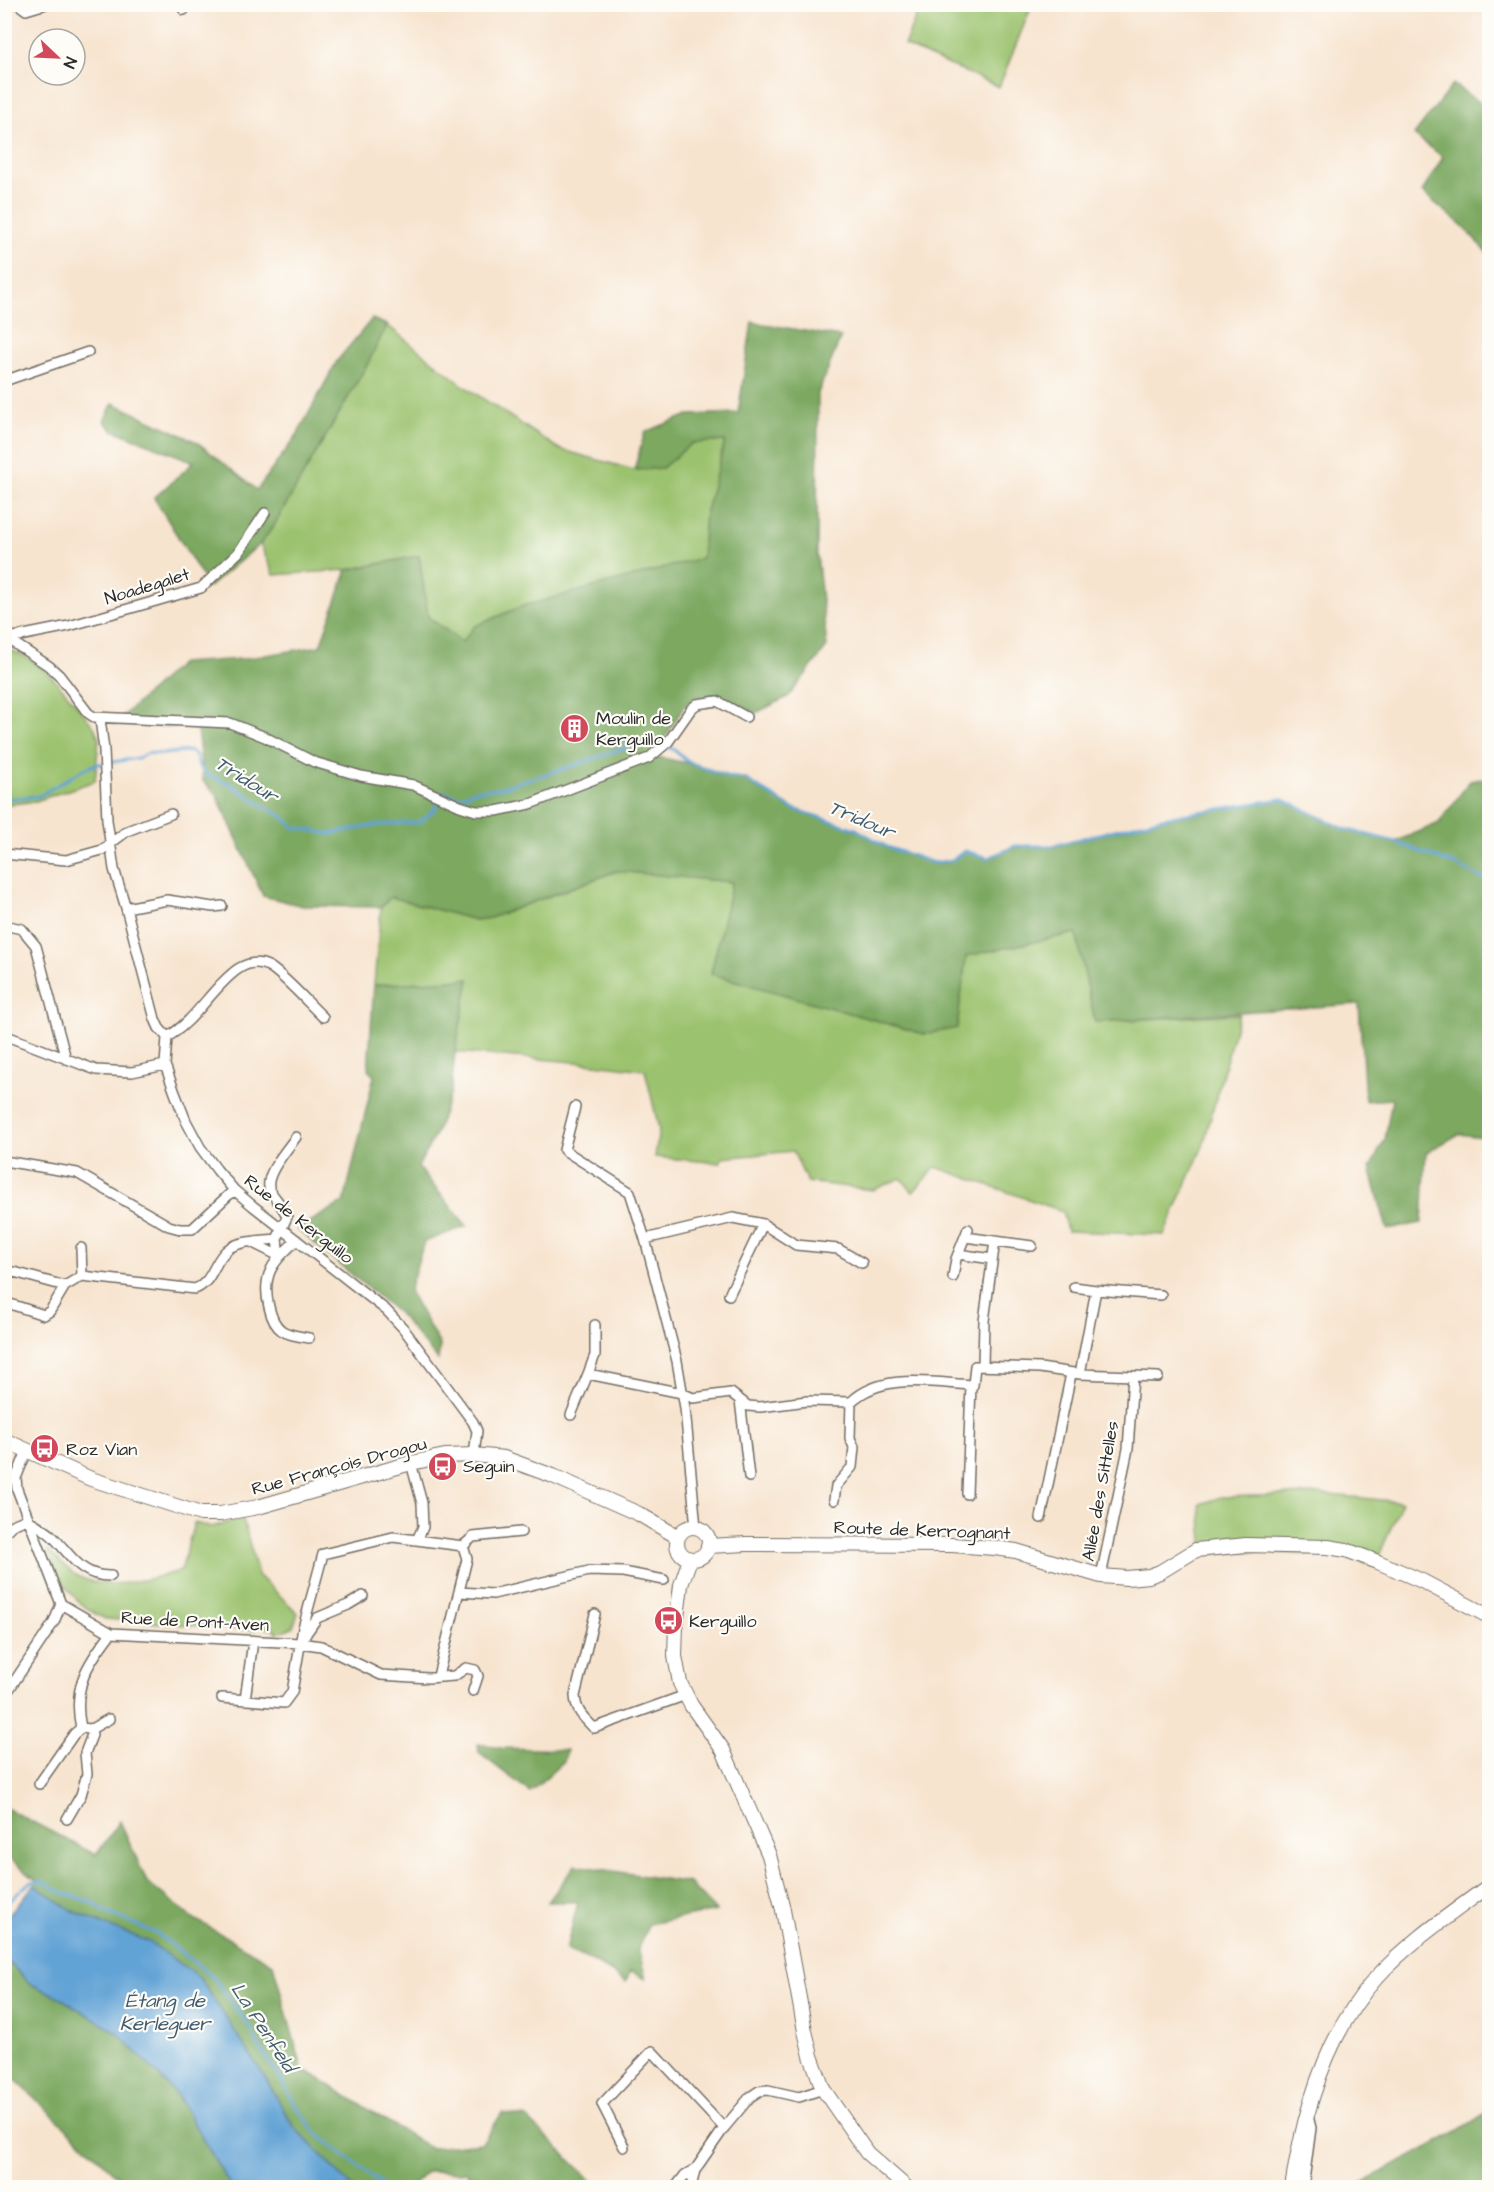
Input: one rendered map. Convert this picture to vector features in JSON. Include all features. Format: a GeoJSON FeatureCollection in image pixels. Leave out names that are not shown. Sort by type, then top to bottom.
{"type":"FeatureCollection","features":[{"type":"Feature","properties":{"kind":"street"},"geometry":{"type":"LineString","coordinates":[[18,4],[26,10],[46,4]]}},
{"type":"Feature","properties":{"kind":"street"},"geometry":{"type":"LineString","coordinates":[[4,381],[88,352]]}},
{"type":"Feature","properties":{"kind":"street","name":"Noadegalet"},"geometry":{"type":"LineString","coordinates":[[5,638],[69,626],[201,588],[238,553],[265,513]]}},
{"type":"Feature","properties":{"kind":"street"},"geometry":{"type":"LineString","coordinates":[[4,598],[5,638],[49,666],[59,675],[88,713],[100,719],[131,718],[230,723],[265,737],[314,762],[361,776],[413,785],[476,811],[496,811],[530,804],[649,758],[668,741],[697,704],[717,701],[746,717]]}},
{"type":"Feature","properties":{"kind":"street"},"geometry":{"type":"LineString","coordinates":[[100,719],[104,750],[106,810],[114,869],[159,1028],[167,1037],[183,1026],[237,969],[258,963],[271,967],[323,1017]]}},
{"type":"Feature","properties":{"kind":"street"},"geometry":{"type":"LineString","coordinates":[[4,854],[66,860],[102,850],[127,831],[171,814]]}},
{"type":"Feature","properties":{"kind":"street"},"geometry":{"type":"LineString","coordinates":[[126,908],[167,900],[213,907],[222,906]]}},
{"type":"Feature","properties":{"kind":"street"},"geometry":{"type":"LineString","coordinates":[[4,925],[22,929],[36,946],[66,1059]]}},
{"type":"Feature","properties":{"kind":"street"},"geometry":{"type":"LineString","coordinates":[[4,1035],[96,1070],[113,1073],[132,1072],[165,1065]]}},
{"type":"Feature","properties":{"kind":"street","name":"Rue de Kerguillo"},"geometry":{"type":"LineString","coordinates":[[167,1037],[165,1065],[186,1122],[200,1147],[234,1190],[368,1294],[404,1328],[473,1422],[477,1431],[474,1455]]}},
{"type":"Feature","properties":{"kind":"street"},"geometry":{"type":"LineString","coordinates":[[575,1107],[564,1150],[630,1192],[645,1239],[677,1361],[685,1408],[696,1528]]}},
{"type":"Feature","properties":{"kind":"street"},"geometry":{"type":"LineString","coordinates":[[279,1256],[277,1239],[287,1217],[284,1209],[269,1190],[268,1182],[270,1174],[296,1137]]}},
{"type":"Feature","properties":{"kind":"street"},"geometry":{"type":"LineString","coordinates":[[4,1161],[77,1173],[169,1226],[180,1229],[192,1229],[234,1190]]}},
{"type":"Feature","properties":{"kind":"street"},"geometry":{"type":"LineString","coordinates":[[645,1239],[733,1218],[763,1224],[796,1245],[838,1249],[862,1263]]}},
{"type":"Feature","properties":{"kind":"street"},"geometry":{"type":"LineString","coordinates":[[729,1295],[763,1224]]}},
{"type":"Feature","properties":{"kind":"street"},"geometry":{"type":"LineString","coordinates":[[953,1277],[966,1233],[995,1241],[1032,1246]]}},
{"type":"Feature","properties":{"kind":"street"},"geometry":{"type":"LineString","coordinates":[[4,1302],[44,1315],[50,1311],[65,1286],[82,1276],[195,1289],[204,1286],[228,1249],[251,1242],[277,1239]]}},
{"type":"Feature","properties":{"kind":"street"},"geometry":{"type":"LineString","coordinates":[[297,1240],[279,1256],[266,1280],[265,1292],[272,1320],[278,1329],[289,1335],[309,1338]]}},
{"type":"Feature","properties":{"kind":"street"},"geometry":{"type":"LineString","coordinates":[[983,1366],[984,1321],[995,1241]]}},
{"type":"Feature","properties":{"kind":"street"},"geometry":{"type":"LineString","coordinates":[[251,1242],[279,1256]]}},
{"type":"Feature","properties":{"kind":"street"},"geometry":{"type":"LineString","coordinates":[[81,1248],[82,1276]]}},
{"type":"Feature","properties":{"kind":"street"},"geometry":{"type":"LineString","coordinates":[[958,1254],[992,1259]]}},
{"type":"Feature","properties":{"kind":"street"},"geometry":{"type":"LineString","coordinates":[[4,1281],[6,1275],[14,1272],[65,1286]]}},
{"type":"Feature","properties":{"kind":"street"},"geometry":{"type":"LineString","coordinates":[[1074,1287],[1161,1295]]}},
{"type":"Feature","properties":{"kind":"street"},"geometry":{"type":"LineString","coordinates":[[1041,1518],[1096,1290]]}},
{"type":"Feature","properties":{"kind":"street"},"geometry":{"type":"LineString","coordinates":[[571,1415],[595,1355],[595,1325]]}},
{"type":"Feature","properties":{"kind":"street"},"geometry":{"type":"LineString","coordinates":[[967,1494],[971,1385],[973,1385],[975,1366],[1040,1368],[1075,1374],[1158,1377]]}},
{"type":"Feature","properties":{"kind":"street"},"geometry":{"type":"LineString","coordinates":[[588,1374],[682,1393],[693,1398],[731,1393],[748,1406],[760,1407],[807,1401],[851,1402]]}},
{"type":"Feature","properties":{"kind":"street","name":"Allée des Sittelles"},"geometry":{"type":"LineString","coordinates":[[1101,1576],[1128,1449],[1133,1376]]}},
{"type":"Feature","properties":{"kind":"street"},"geometry":{"type":"LineString","coordinates":[[834,1500],[836,1486],[852,1467],[854,1447],[850,1438],[851,1402],[860,1393],[885,1383],[921,1382],[971,1385]]}},
{"type":"Feature","properties":{"kind":"street"},"geometry":{"type":"LineString","coordinates":[[740,1400],[749,1477]]}},
{"type":"Feature","properties":{"kind":"street","name":"Rue François Drogou"},"geometry":{"type":"LineString","coordinates":[[4,1440],[91,1479],[201,1514],[220,1514],[258,1507],[411,1463],[455,1455],[504,1458],[545,1473],[639,1514],[678,1537]]}},
{"type":"Feature","properties":{"kind":"street"},"geometry":{"type":"LineString","coordinates":[[4,1697],[54,1622],[60,1604],[17,1489],[16,1478],[27,1451]]}},
{"type":"Feature","properties":{"kind":"street"},"geometry":{"type":"LineString","coordinates":[[411,1463],[422,1503],[423,1527],[417,1540]]}},
{"type":"Feature","properties":{"kind":"street"},"geometry":{"type":"LineString","coordinates":[[4,1533],[12,1525],[27,1519]]}},
{"type":"Feature","properties":{"kind":"street"},"geometry":{"type":"LineString","coordinates":[[27,1519],[49,1533],[82,1568],[99,1576],[111,1576]]}},
{"type":"Feature","properties":{"kind":"street"},"geometry":{"type":"LineString","coordinates":[[696,1528],[703,1531],[708,1538],[708,1546],[702,1556],[690,1559],[681,1553],[677,1543],[678,1537],[682,1531],[696,1528]]}},
{"type":"Feature","properties":{"kind":"street"},"geometry":{"type":"LineString","coordinates":[[464,1546],[473,1537],[521,1532]]}},
{"type":"Feature","properties":{"kind":"street"},"geometry":{"type":"LineString","coordinates":[[222,1698],[284,1703],[292,1692],[300,1643],[322,1554],[393,1537],[464,1546]]}},
{"type":"Feature","properties":{"kind":"street","name":"Route de Kerrognant"},"geometry":{"type":"LineString","coordinates":[[708,1546],[767,1544],[974,1546],[1016,1551],[1101,1576],[1127,1578],[1149,1576],[1171,1567],[1196,1550],[1246,1545],[1328,1547],[1346,1550],[1422,1581],[1490,1617]]}},
{"type":"Feature","properties":{"kind":"street"},"geometry":{"type":"LineString","coordinates":[[438,1676],[467,1559],[464,1546]]}},
{"type":"Feature","properties":{"kind":"street"},"geometry":{"type":"LineString","coordinates":[[690,1559],[681,1586],[676,1625],[675,1656],[680,1683],[723,1750],[768,1855],[783,1910],[805,2031],[823,2089],[867,2154],[907,2187]]}},
{"type":"Feature","properties":{"kind":"street"},"geometry":{"type":"LineString","coordinates":[[459,1592],[493,1594],[589,1571],[622,1572],[664,1580]]}},
{"type":"Feature","properties":{"kind":"street"},"geometry":{"type":"LineString","coordinates":[[300,1643],[317,1618],[363,1596]]}},
{"type":"Feature","properties":{"kind":"street","name":"Rue de Pont-Aven"},"geometry":{"type":"LineString","coordinates":[[60,1604],[111,1633],[321,1646],[381,1675],[428,1678],[454,1676],[466,1668],[475,1670],[478,1676],[473,1691]]}},
{"type":"Feature","properties":{"kind":"street"},"geometry":{"type":"LineString","coordinates":[[595,1614],[575,1696],[580,1714],[594,1728],[686,1695]]}},
{"type":"Feature","properties":{"kind":"street"},"geometry":{"type":"LineString","coordinates":[[67,1820],[81,1795],[87,1774],[85,1753],[92,1735],[79,1715],[80,1689],[85,1671],[111,1633]]}},
{"type":"Feature","properties":{"kind":"street"},"geometry":{"type":"LineString","coordinates":[[245,1700],[253,1641]]}},
{"type":"Feature","properties":{"kind":"street"},"geometry":{"type":"LineString","coordinates":[[39,1784],[59,1754],[86,1729],[109,1719]]}},
{"type":"Feature","properties":{"kind":"street"},"geometry":{"type":"LineString","coordinates":[[1292,2187],[1297,2151],[1319,2074],[1339,2030],[1376,1978],[1421,1937],[1490,1885]]}},
{"type":"Feature","properties":{"kind":"street"},"geometry":{"type":"LineString","coordinates":[[624,2147],[602,2104],[652,2051],[724,2128]]}},
{"type":"Feature","properties":{"kind":"street"},"geometry":{"type":"LineString","coordinates":[[690,2187],[697,2168],[724,2128],[750,2097],[759,2091],[768,2090],[799,2097],[823,2089]]}},
{"type":"Feature","properties":{"kind":"street"},"geometry":{"type":"LineString","coordinates":[[1303,2187],[1311,2128],[1308,2112]]}},
{"type":"Feature","properties":{"kind":"street"},"geometry":{"type":"LineString","coordinates":[[675,2187],[685,2175],[697,2168]]}},
{"type":"Feature","properties":{"kind":"green space"},"geometry":{"type":"Polygon","coordinates":[[[921,5],[1032,5],[999,87],[904,45],[921,5]]]}},
{"type":"Feature","properties":{"kind":"green space"},"geometry":{"type":"Polygon","coordinates":[[[1453,84],[1489,109],[1489,255],[1464,227],[1422,192],[1443,157],[1414,135],[1453,84]]]}},
{"type":"Feature","properties":{"kind":"green space"},"geometry":{"type":"Polygon","coordinates":[[[372,319],[387,325],[367,365],[273,527],[260,544],[209,587],[154,498],[194,462],[113,430],[104,421],[113,403],[197,442],[257,490],[297,435],[337,361],[372,319]]]}},
{"type":"Feature","properties":{"kind":"green space"},"geometry":{"type":"Polygon","coordinates":[[[752,322],[841,337],[818,393],[817,554],[827,647],[788,697],[756,713],[717,696],[697,697],[684,706],[666,736],[653,749],[658,757],[701,766],[729,777],[745,779],[791,808],[856,829],[887,847],[934,863],[952,860],[965,851],[988,858],[1015,846],[1052,846],[1162,818],[1282,799],[1345,829],[1395,842],[1439,823],[1470,781],[1489,778],[1489,1138],[1459,1134],[1426,1153],[1422,1223],[1387,1229],[1370,1168],[1385,1139],[1392,1099],[1365,1101],[1359,1004],[1095,1022],[1076,933],[966,956],[957,1028],[924,1034],[711,974],[732,882],[616,871],[490,918],[475,920],[391,897],[381,907],[303,906],[263,896],[216,794],[203,781],[197,728],[114,724],[181,663],[243,659],[320,646],[347,570],[419,556],[428,617],[462,642],[475,626],[520,607],[702,558],[705,515],[725,441],[692,443],[662,468],[634,470],[645,432],[688,415],[738,413],[752,322]]]}},
{"type":"Feature","properties":{"kind":"green space"},"geometry":{"type":"Polygon","coordinates":[[[387,325],[464,386],[559,449],[634,470],[662,468],[692,443],[726,441],[705,515],[702,558],[520,607],[475,626],[462,642],[428,617],[419,556],[347,570],[274,575],[260,544],[273,527],[367,365],[387,325]]]}},
{"type":"Feature","properties":{"kind":"green space"},"geometry":{"type":"Polygon","coordinates":[[[4,650],[30,659],[42,668],[66,692],[94,727],[99,738],[95,781],[36,801],[5,805],[4,650]]]}},
{"type":"Feature","properties":{"kind":"green space"},"geometry":{"type":"Polygon","coordinates":[[[617,871],[733,882],[711,974],[924,1034],[957,1027],[966,956],[1076,933],[1095,1022],[1239,1014],[1203,1146],[1164,1235],[1067,1231],[1062,1211],[936,1167],[913,1192],[901,1178],[873,1190],[807,1182],[793,1151],[722,1158],[720,1163],[655,1157],[659,1129],[645,1070],[455,1052],[469,979],[374,985],[381,907],[391,897],[475,920],[490,918],[617,871]]]}},
{"type":"Feature","properties":{"kind":"green space"},"geometry":{"type":"Polygon","coordinates":[[[469,979],[455,1052],[451,1092],[437,1131],[418,1167],[467,1226],[424,1242],[409,1291],[440,1345],[438,1360],[398,1313],[297,1229],[344,1202],[374,1076],[368,1070],[374,985],[469,979]]]}},
{"type":"Feature","properties":{"kind":"green space"},"geometry":{"type":"Polygon","coordinates":[[[1320,1494],[1402,1502],[1375,1565],[1344,1556],[1250,1551],[1204,1554],[1200,1504],[1221,1497],[1320,1494]]]}},
{"type":"Feature","properties":{"kind":"green space"},"geometry":{"type":"Polygon","coordinates":[[[243,1519],[258,1575],[298,1613],[293,1627],[276,1634],[276,1629],[258,1627],[255,1630],[106,1619],[86,1608],[69,1591],[47,1549],[79,1577],[103,1583],[130,1582],[181,1571],[194,1523],[211,1527],[243,1519]]]}},
{"type":"Feature","properties":{"kind":"green space"},"geometry":{"type":"Polygon","coordinates":[[[478,1744],[501,1748],[567,1750],[564,1761],[530,1792],[479,1753],[478,1744]]]}},
{"type":"Feature","properties":{"kind":"green space"},"geometry":{"type":"Polygon","coordinates":[[[4,1807],[96,1855],[120,1821],[147,1882],[193,1918],[273,1964],[302,2068],[430,2148],[482,2143],[502,2113],[527,2118],[598,2187],[473,2187],[467,2172],[428,2171],[411,2187],[352,2187],[293,2126],[264,2076],[199,1977],[107,1926],[71,1910],[34,1885],[36,1880],[9,1858],[5,1852],[4,1807]]]}},
{"type":"Feature","properties":{"kind":"green space"},"geometry":{"type":"Polygon","coordinates":[[[575,1865],[689,1883],[716,1911],[649,1924],[638,1948],[646,1979],[630,1971],[626,1982],[595,1962],[566,1950],[578,1902],[548,1902],[575,1865]]]}},
{"type":"Feature","properties":{"kind":"green space"},"geometry":{"type":"Polygon","coordinates":[[[4,1959],[31,1984],[57,1996],[117,2032],[177,2095],[231,2187],[129,2187],[5,2070],[4,1959]]]}},
{"type":"Feature","properties":{"kind":"green space"},"geometry":{"type":"Polygon","coordinates":[[[1489,2111],[1489,2187],[1355,2187],[1458,2131],[1489,2111]]]}},
{"type":"Feature","properties":{"kind":"water","name":"Étang de Kerleguer"},"geometry":{"type":"Polygon","coordinates":[[[34,1885],[71,1910],[148,1941],[199,1977],[264,2076],[293,2126],[352,2187],[231,2187],[177,2095],[117,2032],[57,1996],[31,1984],[5,1959],[5,1920],[34,1885]]]}},
{"type":"Feature","properties":{"kind":"waterway","name":"Tridour"},"geometry":{"type":"LineString","coordinates":[[443,792],[460,797],[473,791],[499,788],[566,768],[635,744],[660,746]]}},
{"type":"Feature","properties":{"kind":"waterway","name":"Tridour"},"geometry":{"type":"LineString","coordinates":[[666,747],[673,749],[688,762],[729,777],[745,779],[791,808],[856,829],[887,847],[934,863],[952,860],[965,851],[988,858],[1015,846],[1052,846],[1162,818],[1282,799],[1345,829],[1395,842],[1456,865],[1490,882]]}},
{"type":"Feature","properties":{"kind":"waterway","name":"Tridour"},"geometry":{"type":"LineString","coordinates":[[4,799],[39,796],[94,765],[138,758],[148,753],[189,751],[195,755],[200,768],[206,774],[230,784],[282,816],[294,827],[330,834],[376,825],[420,822],[436,808],[439,800]]}},
{"type":"Feature","properties":{"kind":"waterway","name":"La Penfeld"},"geometry":{"type":"LineString","coordinates":[[4,1906],[30,1882],[43,1881],[59,1891],[93,1903],[106,1912],[158,1934],[212,1976],[250,2027],[260,2049],[316,2133],[386,2188]]}},
{"type":"Feature","properties":{"kind":"waterway","name":"La Penfeld"},"geometry":{"type":"LineString","coordinates":[[4,1909],[12,1917]]}},
{"type":"Feature","properties":{"kind":"place","name":"Moulin de Kerguillo"},"geometry":{"type":"Point","coordinates":[575,728]}},
{"type":"Feature","properties":{"kind":"place","name":"Roz Vian"},"geometry":{"type":"Point","coordinates":[45,1449]}},
{"type":"Feature","properties":{"kind":"place","name":"Seguin"},"geometry":{"type":"Point","coordinates":[442,1466]}},
{"type":"Feature","properties":{"kind":"place","name":"Kerguillo"},"geometry":{"type":"Point","coordinates":[668,1621]}}]}
